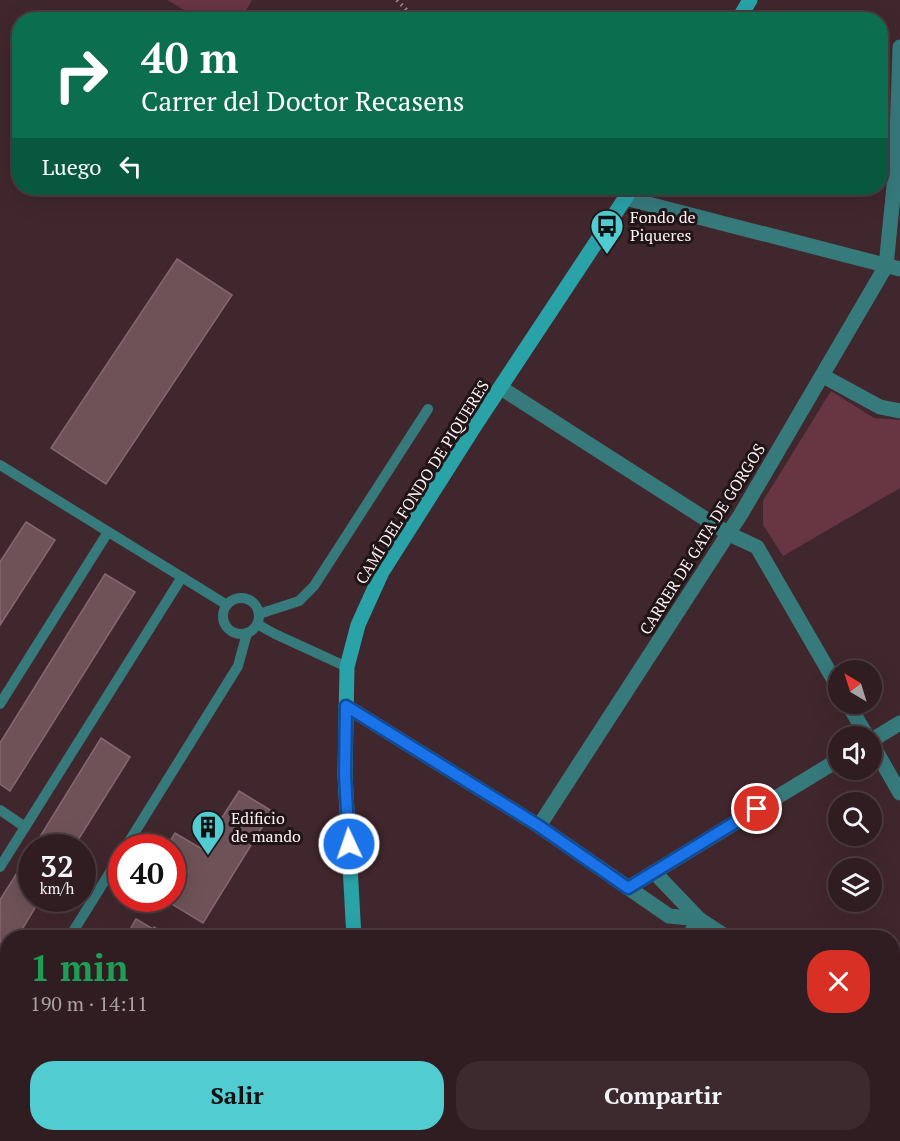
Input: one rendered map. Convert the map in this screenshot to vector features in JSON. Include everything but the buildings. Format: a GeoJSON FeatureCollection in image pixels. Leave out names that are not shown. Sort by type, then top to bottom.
{"type":"FeatureCollection","features":[{"type":"Feature","properties":{"kind":"street"},"geometry":{"type":"LineString","coordinates":[[636,195],[893,268],[900,47]]}},
{"type":"Feature","properties":{"kind":"street","name":"CAMÍ DEL FONDO DE PIQUERES"},"geometry":{"type":"LineString","coordinates":[[354,930],[345,775],[346,706],[347,667],[358,625],[382,573],[476,424],[628,195]]}},
{"type":"Feature","properties":{"kind":"street","name":"CARRER DE GATA DE GORGOS"},"geometry":{"type":"LineString","coordinates":[[539,826],[729,534],[823,376],[893,268]]}},
{"type":"Feature","properties":{"kind":"street"},"geometry":{"type":"LineString","coordinates":[[823,376],[880,407],[900,411]]}},
{"type":"Feature","properties":{"kind":"street"},"geometry":{"type":"LineString","coordinates":[[501,388],[729,534],[757,547],[828,670]]}},
{"type":"Feature","properties":{"kind":"street"},"geometry":{"type":"LineString","coordinates":[[346,706],[539,826],[669,916],[699,919]]}},
{"type":"Feature","properties":{"kind":"street"},"geometry":{"type":"LineString","coordinates":[[882,735],[900,723]]}},
{"type":"Feature","properties":{"kind":"street"},"geometry":{"type":"LineString","coordinates":[[882,760],[900,793]]}},
{"type":"Feature","properties":{"kind":"street"},"geometry":{"type":"LineString","coordinates":[[628,888],[828,765]]}},
{"type":"Feature","properties":{"kind":"street"},"geometry":{"type":"LineString","coordinates":[[654,872],[699,919],[716,930]]}},
{"type":"Feature","properties":{"kind":"street"},"geometry":{"type":"LineString","coordinates":[[693,930],[699,919]]}},
{"type":"Feature","properties":{"kind":"lane"},"geometry":{"type":"LineString","coordinates":[[134,834],[238,666],[247,633],[258,619],[299,600],[314,586],[428,409]]}},
{"type":"Feature","properties":{"kind":"lane"},"geometry":{"type":"LineString","coordinates":[[0,465],[227,605]]}},
{"type":"Feature","properties":{"kind":"lane"},"geometry":{"type":"LineString","coordinates":[[0,704],[108,532]]}},
{"type":"Feature","properties":{"kind":"lane"},"geometry":{"type":"LineString","coordinates":[[0,867],[182,578]]}},
{"type":"Feature","properties":{"kind":"lane"},"geometry":{"type":"LineString","coordinates":[[247,633],[241,634],[229,629],[224,618],[227,605],[232,600],[247,599],[254,603],[258,619],[275,634],[347,667]]}},
{"type":"Feature","properties":{"kind":"lane"},"geometry":{"type":"LineString","coordinates":[[0,810],[25,827]]}},
{"type":"Feature","properties":{"kind":"lane"},"geometry":{"type":"LineString","coordinates":[[74,930],[108,875]]}},
{"type":"Feature","properties":{"kind":"path"},"geometry":{"type":"LineString","coordinates":[[397,0],[408,12]]}},
{"type":"Feature","properties":{"kind":"shaded area"},"geometry":{"type":"Polygon","coordinates":[[[167,0],[252,0],[245,12],[188,12],[167,0]]]}},
{"type":"Feature","properties":{"kind":"shaded area"},"geometry":{"type":"Polygon","coordinates":[[[831,391],[874,418],[900,420],[900,488],[783,556],[763,525],[763,501],[831,391]]]}},
{"type":"Feature","properties":{"kind":"place","name":"Fondo de Piqueres"},"geometry":{"type":"Point","coordinates":[607,255]}},
{"type":"Feature","properties":{"kind":"place","name":"Edificio de mando"},"geometry":{"type":"Point","coordinates":[208,856]}},
{"type":"Feature","properties":{"kind":"route"},"geometry":{"type":"LineString","coordinates":[[349,844],[345,775],[346,706],[539,826],[628,888],[757,809]]}}]}
